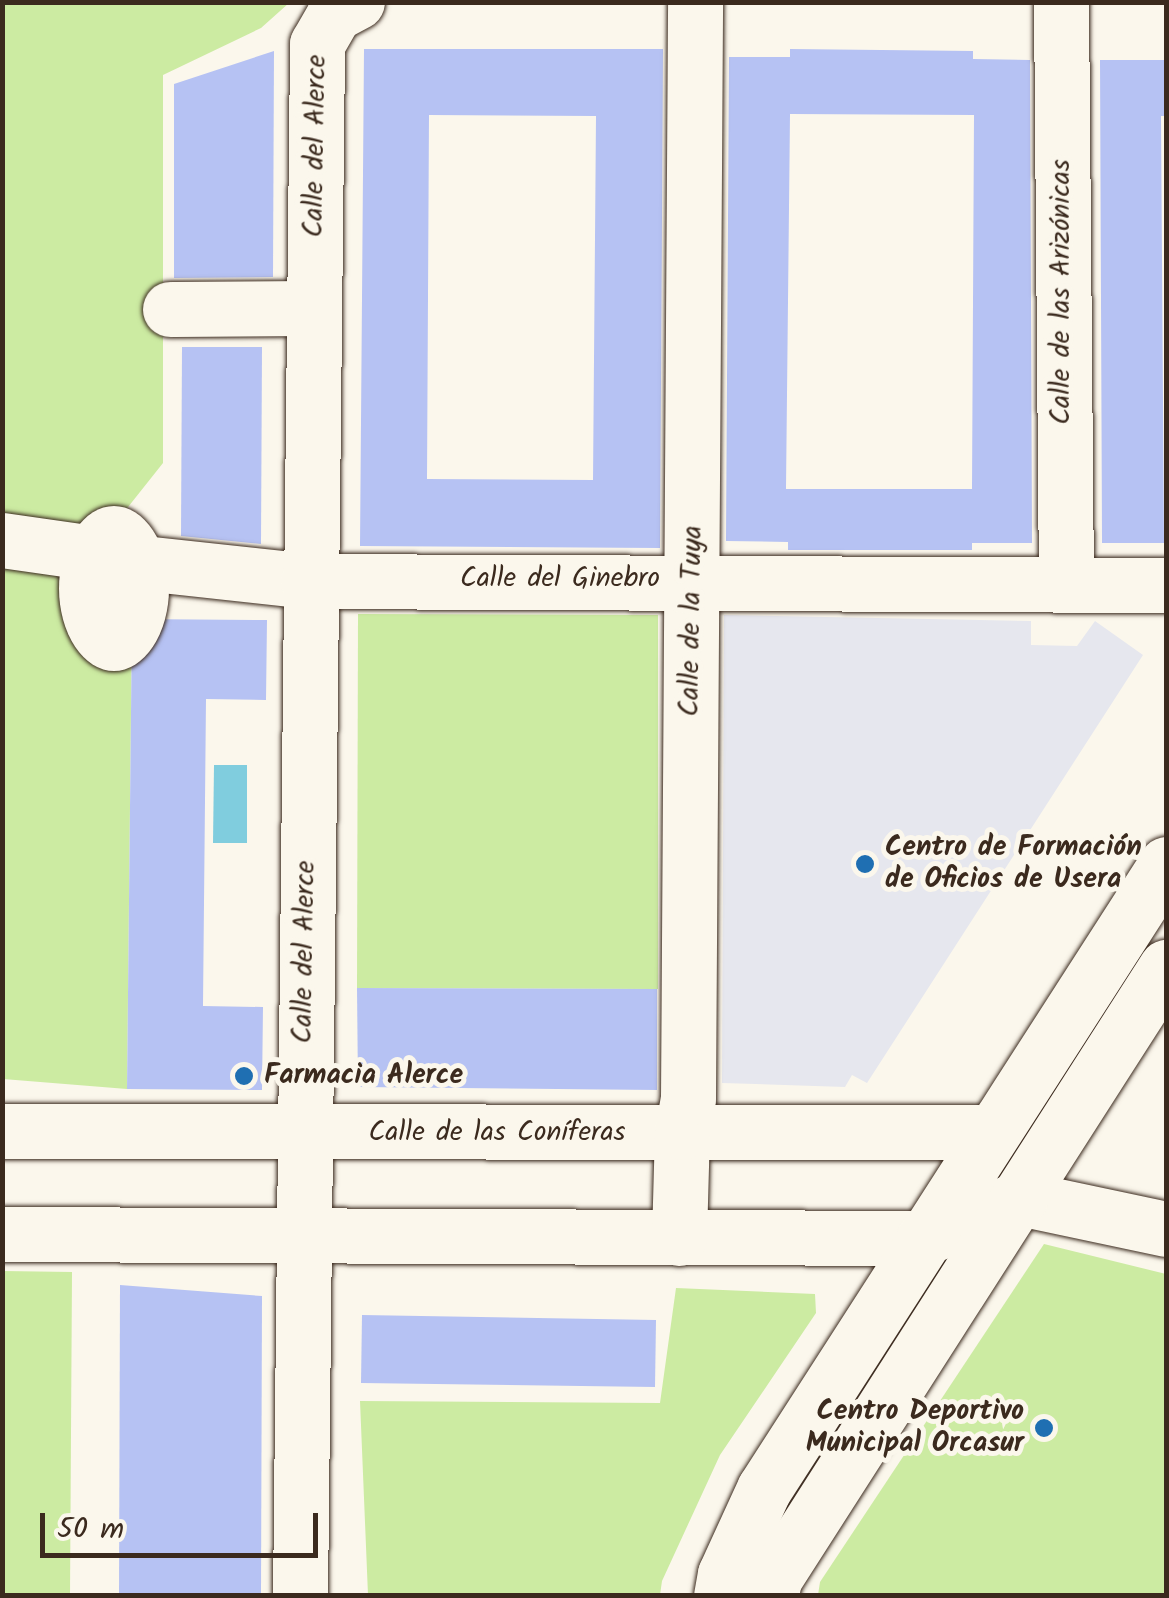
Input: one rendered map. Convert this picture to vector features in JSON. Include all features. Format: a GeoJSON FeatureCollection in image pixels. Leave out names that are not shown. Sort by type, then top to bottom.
{"type":"FeatureCollection","features":[{"type":"Feature","properties":{"kind":"street","name":"Calle del Alerce"},"geometry":{"type":"LineString","coordinates":[[300,1596],[308,581],[317,44],[334,14],[357,2]]}},
{"type":"Feature","properties":{"kind":"street","name":"Calle de la Tuya"},"geometry":{"type":"LineString","coordinates":[[679,1238],[682,1132],[688,1098],[695,2]]}},
{"type":"Feature","properties":{"kind":"street","name":"Calle de las Arizónicas"},"geometry":{"type":"LineString","coordinates":[[1060,2],[1066,582]]}},
{"type":"Feature","properties":{"kind":"street"},"geometry":{"type":"LineString","coordinates":[[170,309],[313,308]]}},
{"type":"Feature","properties":{"kind":"street","name":"Calle del Ginebro"},"geometry":{"type":"LineString","coordinates":[[2,540],[308,581],[1166,585]]}},
{"type":"Feature","properties":{"kind":"street"},"geometry":{"type":"LineString","coordinates":[[721,1596],[725,1574],[764,1489],[1166,864]]}},
{"type":"Feature","properties":{"kind":"street"},"geometry":{"type":"LineString","coordinates":[[772,1596],[774,1578],[1166,966]]}},
{"type":"Feature","properties":{"kind":"street","name":"Calle de las Coníferas"},"geometry":{"type":"LineString","coordinates":[[2,1131],[992,1132]]}},
{"type":"Feature","properties":{"kind":"street"},"geometry":{"type":"LineString","coordinates":[[992,1132],[1020,1198]]}},
{"type":"Feature","properties":{"kind":"street"},"geometry":{"type":"LineString","coordinates":[[2,1234],[924,1238],[1020,1198],[1166,1229]]}},
{"type":"Feature","properties":{"kind":"shaded area","name":"Centro de Formación de Oficios de Usera"},"geometry":{"type":"Polygon","coordinates":[[[724,615],[1031,621],[1031,645],[1077,646],[1095,621],[1143,655],[867,1083],[852,1075],[845,1087],[722,1083],[724,615]]]}},
{"type":"Feature","properties":{"kind":"green space"},"geometry":{"type":"Polygon","coordinates":[[[2,3],[289,3],[261,28],[163,75],[163,463],[109,531],[132,619],[127,1089],[3,1079],[2,3]]]}},
{"type":"Feature","properties":{"kind":"green space"},"geometry":{"type":"Polygon","coordinates":[[[358,614],[658,615],[658,989],[357,988],[358,614]]]}},
{"type":"Feature","properties":{"kind":"green space","name":"Centro Deportivo Municipal Orcasur"},"geometry":{"type":"Polygon","coordinates":[[[1044,1244],[1166,1274],[1166,1595],[818,1595],[820,1582],[1044,1244]]]}},
{"type":"Feature","properties":{"kind":"green space"},"geometry":{"type":"Polygon","coordinates":[[[3,1271],[72,1272],[70,1595],[3,1595],[3,1271]]]}},
{"type":"Feature","properties":{"kind":"green space"},"geometry":{"type":"Polygon","coordinates":[[[676,1288],[815,1294],[816,1313],[720,1455],[662,1581],[660,1595],[368,1595],[360,1401],[660,1403],[676,1288]]]}},
{"type":"Feature","properties":{"kind":"water"},"geometry":{"type":"Polygon","coordinates":[[[214,765],[247,765],[247,843],[213,843],[214,765]]]}},
{"type":"Feature","properties":{"kind":"building"},"geometry":{"type":"Polygon","coordinates":[[[364,49],[663,49],[660,548],[360,546],[364,49]],[[429,115],[427,479],[593,480],[596,116],[429,115]]]}},
{"type":"Feature","properties":{"kind":"building"},"geometry":{"type":"Polygon","coordinates":[[[790,49],[973,51],[973,59],[1030,60],[1032,543],[972,543],[972,550],[788,550],[788,542],[726,541],[729,57],[790,57],[790,49]],[[790,114],[786,489],[972,489],[974,115],[790,114]]]}},
{"type":"Feature","properties":{"kind":"building"},"geometry":{"type":"Polygon","coordinates":[[[274,51],[273,277],[174,278],[174,84],[274,51]]]}},
{"type":"Feature","properties":{"kind":"building"},"geometry":{"type":"Polygon","coordinates":[[[1100,60],[1166,60],[1166,116],[1161,116],[1164,543],[1102,543],[1100,60]]]}},
{"type":"Feature","properties":{"kind":"building"},"geometry":{"type":"Polygon","coordinates":[[[182,347],[262,347],[261,544],[181,536],[182,347]]]}},
{"type":"Feature","properties":{"kind":"building"},"geometry":{"type":"Polygon","coordinates":[[[132,619],[267,620],[266,700],[206,699],[203,1006],[263,1007],[262,1090],[127,1089],[132,619]]]}},
{"type":"Feature","properties":{"kind":"building"},"geometry":{"type":"Polygon","coordinates":[[[357,988],[657,989],[657,1090],[358,1087],[357,988]]]}},
{"type":"Feature","properties":{"kind":"building"},"geometry":{"type":"Polygon","coordinates":[[[120,1285],[262,1296],[261,1596],[119,1596],[120,1285]]]}},
{"type":"Feature","properties":{"kind":"building"},"geometry":{"type":"Polygon","coordinates":[[[362,1315],[656,1320],[655,1387],[361,1383],[362,1315]]]}},
{"type":"Feature","properties":{"kind":"place","name":"Centro de Formación de Oficios de Usera"},"geometry":{"type":"Point","coordinates":[865,864]}},
{"type":"Feature","properties":{"kind":"place","name":"Farmacia Alerce"},"geometry":{"type":"Point","coordinates":[244,1076]}},
{"type":"Feature","properties":{"kind":"place","name":"Centro Deportivo Municipal Orcasur"},"geometry":{"type":"Point","coordinates":[1044,1428]}}]}
